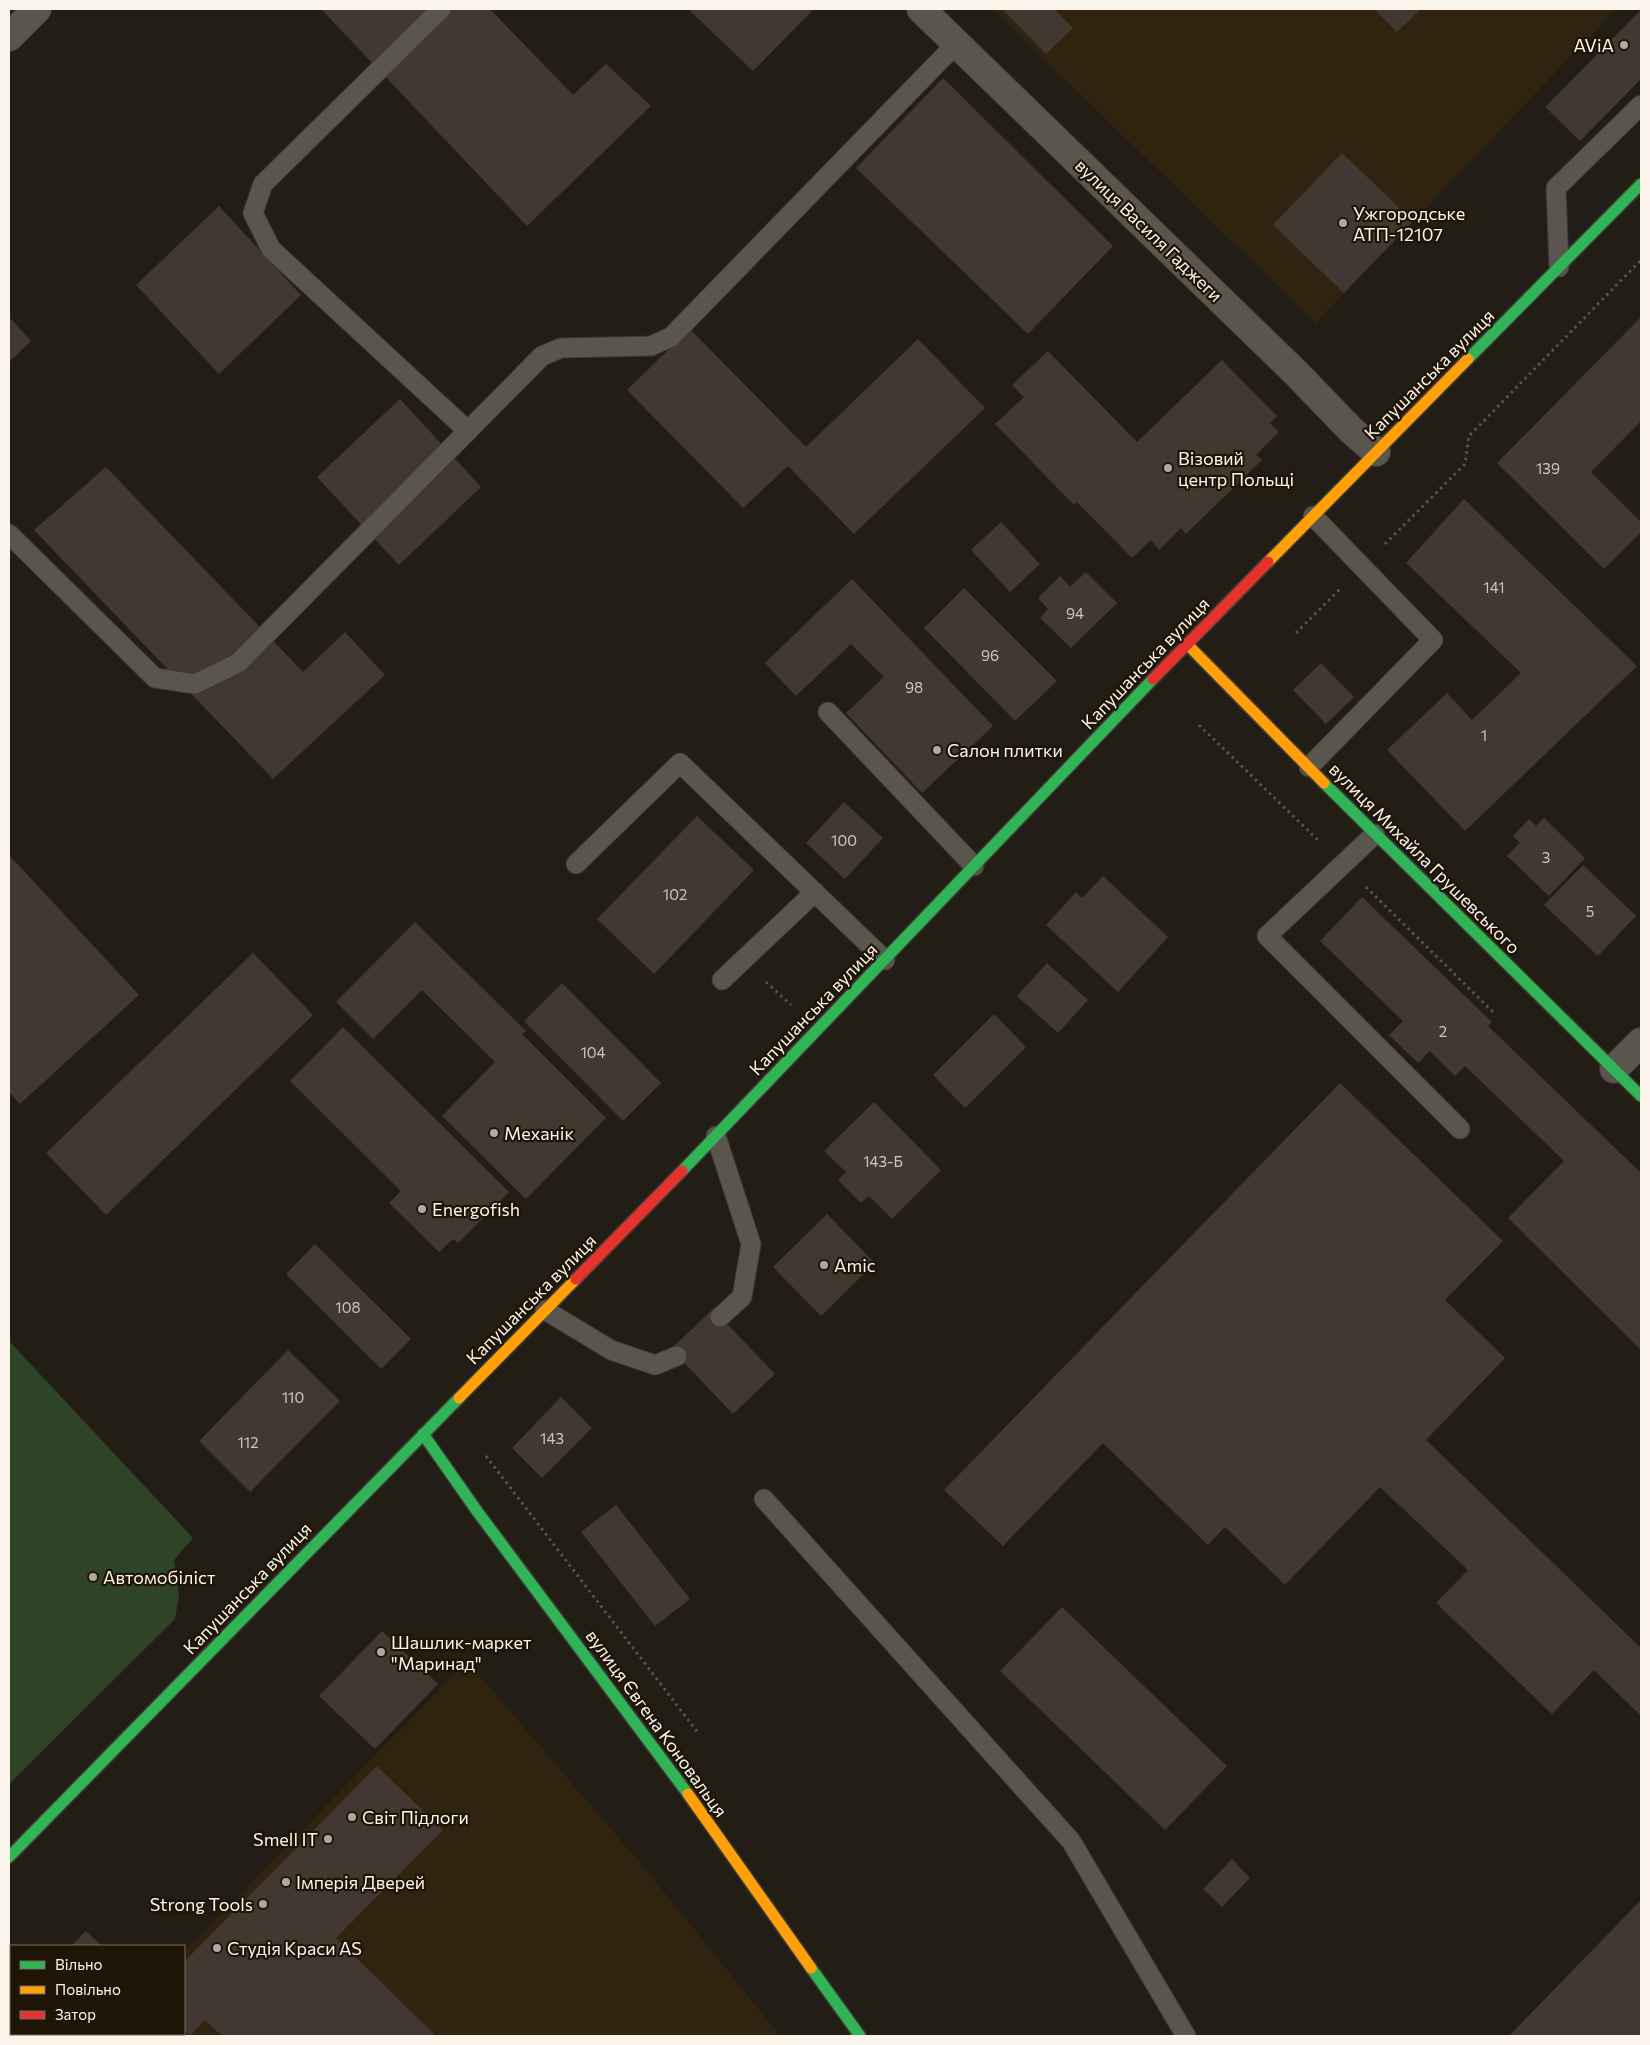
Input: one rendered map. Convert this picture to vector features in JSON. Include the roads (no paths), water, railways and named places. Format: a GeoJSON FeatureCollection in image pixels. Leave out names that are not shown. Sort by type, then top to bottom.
{"type":"FeatureCollection","features":[{"type":"Feature","properties":{"kind":"street"},"geometry":{"type":"LineString","coordinates":[[9,37],[37,9]]}},
{"type":"Feature","properties":{"kind":"street","name":"вулиця Василя Гаджеги"},"geometry":{"type":"LineString","coordinates":[[921,9],[1296,374],[1351,430],[1376,452]]}},
{"type":"Feature","properties":{"kind":"street","name":"Капушанська вулиця"},"geometry":{"type":"LineString","coordinates":[[9,1857],[716,1136],[1186,644],[1641,184]]}},
{"type":"Feature","properties":{"kind":"street","name":"вулиця Михайла Грушевського"},"geometry":{"type":"LineString","coordinates":[[1186,644],[1375,834],[1641,1096]]}},
{"type":"Feature","properties":{"kind":"street"},"geometry":{"type":"LineString","coordinates":[[1614,1069],[1641,1042]]}},
{"type":"Feature","properties":{"kind":"street","name":"вулиця Євгена Коновальця"},"geometry":{"type":"LineString","coordinates":[[422,1434],[477,1511],[650,1741],[860,2036]]}},
{"type":"Feature","properties":{"kind":"lane"},"geometry":{"type":"LineString","coordinates":[[441,9],[263,184],[253,213],[271,249],[468,431]]}},
{"type":"Feature","properties":{"kind":"lane"},"geometry":{"type":"LineString","coordinates":[[9,534],[155,678],[195,684],[238,663],[542,356],[561,348],[651,346],[671,336],[957,43]]}},
{"type":"Feature","properties":{"kind":"lane"},"geometry":{"type":"LineString","coordinates":[[1559,267],[1556,188],[1641,104]]}},
{"type":"Feature","properties":{"kind":"lane"},"geometry":{"type":"LineString","coordinates":[[1309,767],[1433,640],[1313,516]]}},
{"type":"Feature","properties":{"kind":"lane"},"geometry":{"type":"LineString","coordinates":[[828,712],[974,866]]}},
{"type":"Feature","properties":{"kind":"lane"},"geometry":{"type":"LineString","coordinates":[[576,864],[680,763],[885,960]]}},
{"type":"Feature","properties":{"kind":"lane"},"geometry":{"type":"LineString","coordinates":[[1375,834],[1267,936],[1460,1129]]}},
{"type":"Feature","properties":{"kind":"lane"},"geometry":{"type":"LineString","coordinates":[[722,980],[815,892]]}},
{"type":"Feature","properties":{"kind":"lane"},"geometry":{"type":"LineString","coordinates":[[716,1136],[751,1244],[742,1297],[720,1317]]}},
{"type":"Feature","properties":{"kind":"lane"},"geometry":{"type":"LineString","coordinates":[[545,1310],[611,1350],[655,1365],[677,1356]]}},
{"type":"Feature","properties":{"kind":"lane"},"geometry":{"type":"LineString","coordinates":[[764,1499],[1071,1841],[1186,2036]]}},
{"type":"Feature","properties":{"kind":"place","name":"AViA"},"geometry":{"type":"Point","coordinates":[1624,45]}},
{"type":"Feature","properties":{"kind":"place","name":"Ужгородське АТП-12107"},"geometry":{"type":"Point","coordinates":[1343,223]}},
{"type":"Feature","properties":{"kind":"place","name":"Візовий центр Польщі"},"geometry":{"type":"Point","coordinates":[1168,468]}},
{"type":"Feature","properties":{"kind":"place","name":"Салон плитки"},"geometry":{"type":"Point","coordinates":[937,750]}},
{"type":"Feature","properties":{"kind":"place","name":"Механік"},"geometry":{"type":"Point","coordinates":[494,1133]}},
{"type":"Feature","properties":{"kind":"place","name":"Energofish"},"geometry":{"type":"Point","coordinates":[422,1209]}},
{"type":"Feature","properties":{"kind":"place","name":"Amic"},"geometry":{"type":"Point","coordinates":[824,1265]}},
{"type":"Feature","properties":{"kind":"place","name":"Автомобіліст"},"geometry":{"type":"Point","coordinates":[93,1577]}},
{"type":"Feature","properties":{"kind":"place","name":"Шашлик-маркет \"Маринад\""},"geometry":{"type":"Point","coordinates":[381,1652]}},
{"type":"Feature","properties":{"kind":"place","name":"Світ Підлоги"},"geometry":{"type":"Point","coordinates":[352,1817]}},
{"type":"Feature","properties":{"kind":"place","name":"Smell IT"},"geometry":{"type":"Point","coordinates":[328,1839]}},
{"type":"Feature","properties":{"kind":"place","name":"Імперія Дверей"},"geometry":{"type":"Point","coordinates":[286,1882]}},
{"type":"Feature","properties":{"kind":"place","name":"Strong Tools"},"geometry":{"type":"Point","coordinates":[263,1904]}},
{"type":"Feature","properties":{"kind":"place","name":"Студія Краси AS"},"geometry":{"type":"Point","coordinates":[217,1948]}}]}
